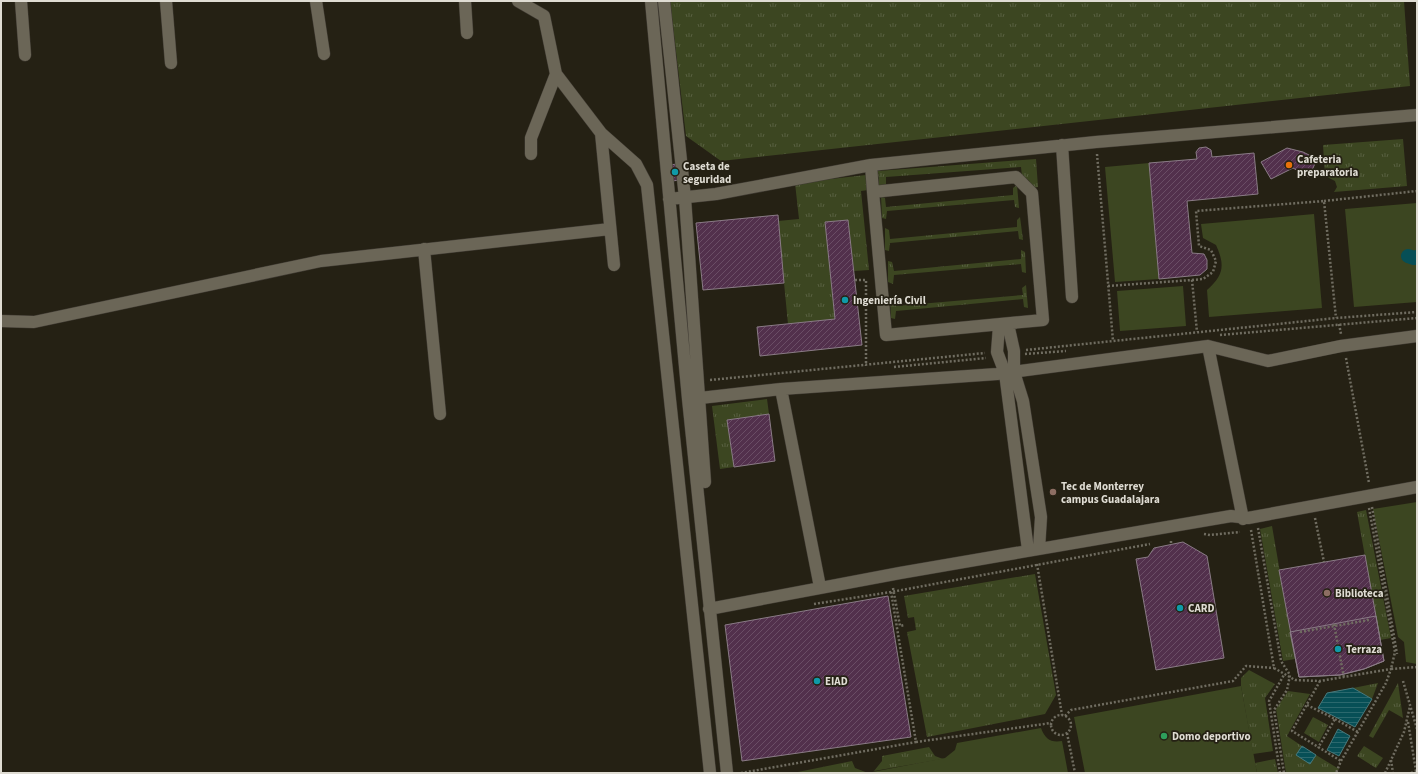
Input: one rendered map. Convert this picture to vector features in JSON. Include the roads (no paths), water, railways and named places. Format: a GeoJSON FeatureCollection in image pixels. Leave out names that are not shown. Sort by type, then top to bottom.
{"type":"FeatureCollection","features":[{"type":"Feature","properties":{"kind":"street"},"geometry":{"type":"LineString","coordinates":[[21,1],[25,54]]}},
{"type":"Feature","properties":{"kind":"street"},"geometry":{"type":"LineString","coordinates":[[166,1],[171,63]]}},
{"type":"Feature","properties":{"kind":"street"},"geometry":{"type":"LineString","coordinates":[[316,1],[324,54]]}},
{"type":"Feature","properties":{"kind":"street"},"geometry":{"type":"LineString","coordinates":[[465,1],[467,33]]}},
{"type":"Feature","properties":{"kind":"street"},"geometry":{"type":"LineString","coordinates":[[518,1],[544,16],[556,74],[601,133],[636,164],[647,185],[710,773]]}},
{"type":"Feature","properties":{"kind":"street"},"geometry":{"type":"LineString","coordinates":[[651,1],[669,199],[706,493],[713,608],[727,773]]}},
{"type":"Feature","properties":{"kind":"street"},"geometry":{"type":"LineString","coordinates":[[664,1],[685,198],[697,381],[693,399]]}},
{"type":"Feature","properties":{"kind":"street"},"geometry":{"type":"LineString","coordinates":[[531,154],[530,138],[556,74]]}},
{"type":"Feature","properties":{"kind":"street"},"geometry":{"type":"LineString","coordinates":[[669,199],[716,194],[871,165],[1062,145],[1417,114]]}},
{"type":"Feature","properties":{"kind":"street"},"geometry":{"type":"LineString","coordinates":[[601,133],[614,265]]}},
{"type":"Feature","properties":{"kind":"street"},"geometry":{"type":"LineString","coordinates":[[1062,145],[1072,297]]}},
{"type":"Feature","properties":{"kind":"street"},"geometry":{"type":"LineString","coordinates":[[871,165],[873,192],[886,335],[1004,325],[1043,320],[1032,193],[1016,177],[873,192]]}},
{"type":"Feature","properties":{"kind":"street"},"geometry":{"type":"LineString","coordinates":[[1,321],[34,322],[320,261],[610,229]]}},
{"type":"Feature","properties":{"kind":"street"},"geometry":{"type":"LineString","coordinates":[[424,249],[440,414]]}},
{"type":"Feature","properties":{"kind":"street"},"geometry":{"type":"LineString","coordinates":[[1004,325],[1014,353],[1009,373],[1034,549]]}},
{"type":"Feature","properties":{"kind":"street"},"geometry":{"type":"LineString","coordinates":[[1004,325],[998,354],[1023,401],[1041,517],[1034,549]]}},
{"type":"Feature","properties":{"kind":"street"},"geometry":{"type":"LineString","coordinates":[[693,399],[781,389],[1009,373],[1208,346],[1268,362],[1343,345],[1417,336]]}},
{"type":"Feature","properties":{"kind":"street"},"geometry":{"type":"LineString","coordinates":[[1208,346],[1249,520]]}},
{"type":"Feature","properties":{"kind":"street"},"geometry":{"type":"LineString","coordinates":[[1219,371],[1249,520]]}},
{"type":"Feature","properties":{"kind":"street"},"geometry":{"type":"LineString","coordinates":[[781,389],[820,587]]}},
{"type":"Feature","properties":{"kind":"street"},"geometry":{"type":"LineString","coordinates":[[713,608],[820,587],[1034,549],[1232,516],[1249,520],[1372,495],[1417,488]]}},
{"type":"Feature","properties":{"kind":"water"},"geometry":{"type":"Polygon","coordinates":[[[1353,688],[1372,699],[1355,727],[1318,708],[1327,693],[1353,688]]]}},
{"type":"Feature","properties":{"kind":"water"},"geometry":{"type":"Polygon","coordinates":[[[1338,729],[1350,736],[1339,756],[1327,750],[1338,729]]]}},
{"type":"Feature","properties":{"kind":"water"},"geometry":{"type":"Polygon","coordinates":[[[1302,746],[1316,755],[1310,764],[1296,755],[1302,746]]]}},
{"type":"Feature","properties":{"kind":"waterway"},"geometry":{"type":"LineString","coordinates":[[1408,256],[1414,258],[1417,257]]}},
{"type":"Feature","properties":{"kind":"place","name":"Cafeteria preparatoria"},"geometry":{"type":"Point","coordinates":[1289,165]}},
{"type":"Feature","properties":{"kind":"place","name":"Caseta de seguridad"},"geometry":{"type":"Point","coordinates":[675,172]}},
{"type":"Feature","properties":{"kind":"place","name":"Ingeniería Civil"},"geometry":{"type":"Point","coordinates":[845,300]}},
{"type":"Feature","properties":{"kind":"place","name":"Tec de Monterrey campus Guadalajara"},"geometry":{"type":"Point","coordinates":[1053,492]}},
{"type":"Feature","properties":{"kind":"place","name":"Biblioteca"},"geometry":{"type":"Point","coordinates":[1327,593]}},
{"type":"Feature","properties":{"kind":"place","name":"CARD"},"geometry":{"type":"Point","coordinates":[1180,608]}},
{"type":"Feature","properties":{"kind":"place","name":"Terraza"},"geometry":{"type":"Point","coordinates":[1338,649]}},
{"type":"Feature","properties":{"kind":"place","name":"EIAD"},"geometry":{"type":"Point","coordinates":[817,681]}},
{"type":"Feature","properties":{"kind":"place","name":"Domo deportivo"},"geometry":{"type":"Point","coordinates":[1164,736]}}]}
